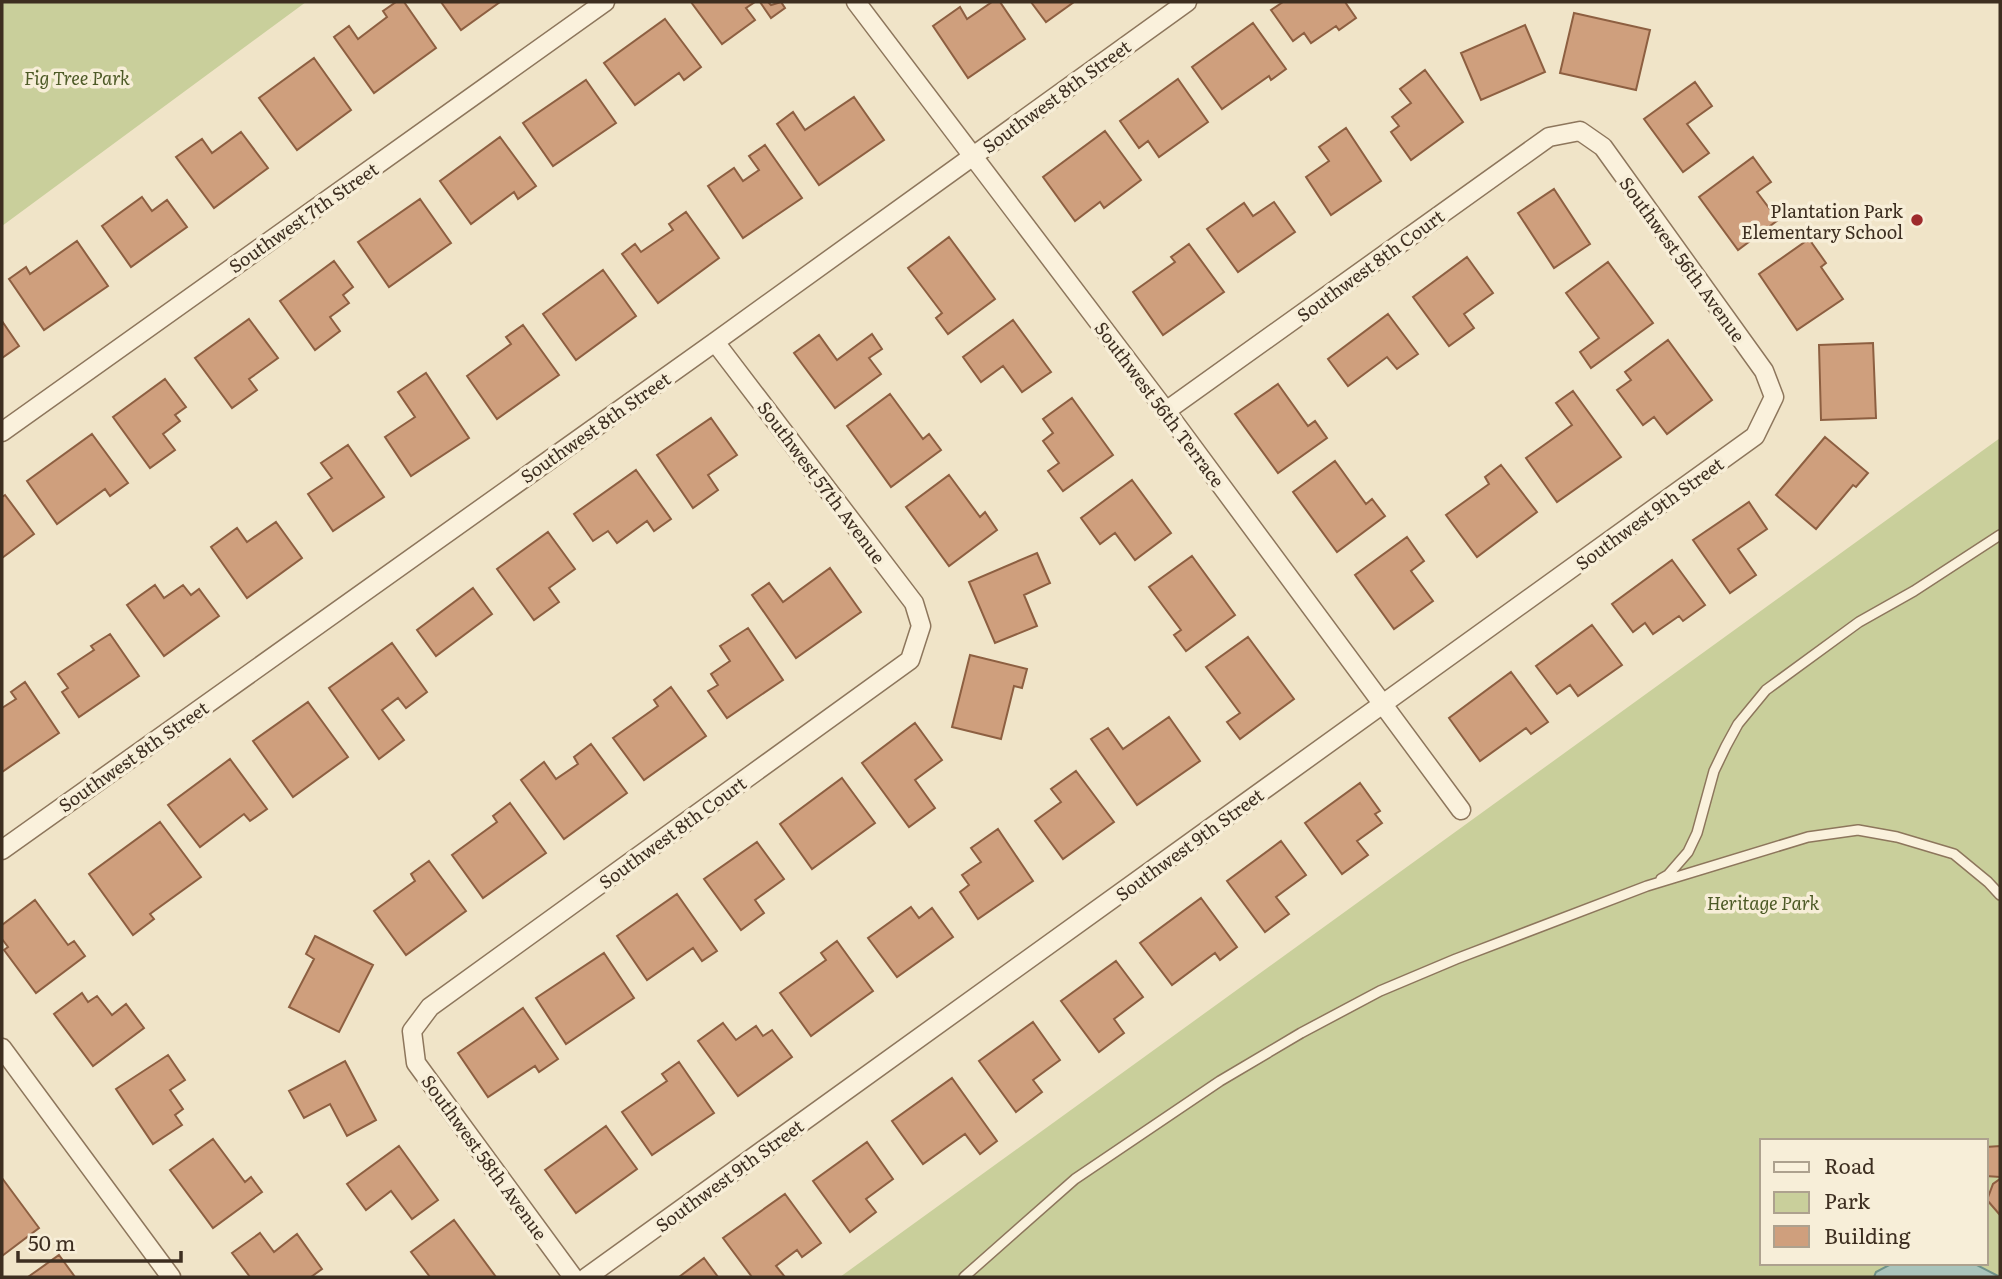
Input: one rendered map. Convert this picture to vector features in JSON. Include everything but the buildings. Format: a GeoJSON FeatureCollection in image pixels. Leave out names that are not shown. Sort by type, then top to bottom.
{"type":"FeatureCollection","features":[{"type":"Feature","properties":{"kind":"street","name":"Southwest 7th Street"},"geometry":{"type":"LineString","coordinates":[[2,432],[605,2]]}},
{"type":"Feature","properties":{"kind":"street","name":"Southwest 56th Terrace"},"geometry":{"type":"LineString","coordinates":[[856,2],[1166,411],[1461,810]]}},
{"type":"Feature","properties":{"kind":"street","name":"Southwest 8th Street"},"geometry":{"type":"LineString","coordinates":[[2,850],[1187,2]]}},
{"type":"Feature","properties":{"kind":"street","name":"Southwest 56th Avenue"},"geometry":{"type":"LineString","coordinates":[[1580,131],[1603,147],[1764,371],[1774,397]]}},
{"type":"Feature","properties":{"kind":"street","name":"Southwest 8th Court"},"geometry":{"type":"LineString","coordinates":[[1166,411],[1549,137],[1580,131]]}},
{"type":"Feature","properties":{"kind":"street","name":"Southwest 57th Avenue"},"geometry":{"type":"LineString","coordinates":[[715,342],[914,603],[921,626]]}},
{"type":"Feature","properties":{"kind":"street","name":"Southwest 9th Street"},"geometry":{"type":"LineString","coordinates":[[587,1277],[1755,436],[1774,397]]}},
{"type":"Feature","properties":{"kind":"street","name":"Southwest 8th Court"},"geometry":{"type":"LineString","coordinates":[[412,1031],[430,1007],[910,660],[921,626]]}},
{"type":"Feature","properties":{"kind":"street","name":"Southwest 58th Avenue"},"geometry":{"type":"LineString","coordinates":[[412,1031],[416,1063],[573,1277]]}},
{"type":"Feature","properties":{"kind":"street"},"geometry":{"type":"LineString","coordinates":[[2,1048],[171,1277]]}},
{"type":"Feature","properties":{"kind":"lane"},"geometry":{"type":"LineString","coordinates":[[1647,886],[1668,875],[1688,852],[1697,833],[1714,771],[1726,746],[1738,724],[1766,690],[1859,622],[1914,592],[2000,536]]}},
{"type":"Feature","properties":{"kind":"lane"},"geometry":{"type":"LineString","coordinates":[[964,1277],[1075,1179],[1220,1081],[1301,1033],[1393,986],[1647,886],[1808,837],[1858,830],[1897,837],[1954,854],[1988,881],[2000,895]]}},
{"type":"Feature","properties":{"kind":"green space","name":"Fig Tree Park"},"geometry":{"type":"Polygon","coordinates":[[[2,2],[306,2],[2,226],[2,2]]]}},
{"type":"Feature","properties":{"kind":"green space","name":"Heritage Park"},"geometry":{"type":"Polygon","coordinates":[[[2000,438],[2000,1277],[840,1277],[2000,438]]]}},
{"type":"Feature","properties":{"kind":"water"},"geometry":{"type":"Polygon","coordinates":[[[1889,1265],[1977,1265],[2000,1277],[1874,1277],[1876,1272],[1889,1265]]]}},
{"type":"Feature","properties":{"kind":"place","name":"Plantation Park Elementary School"},"geometry":{"type":"Point","coordinates":[1917,220]}}]}
